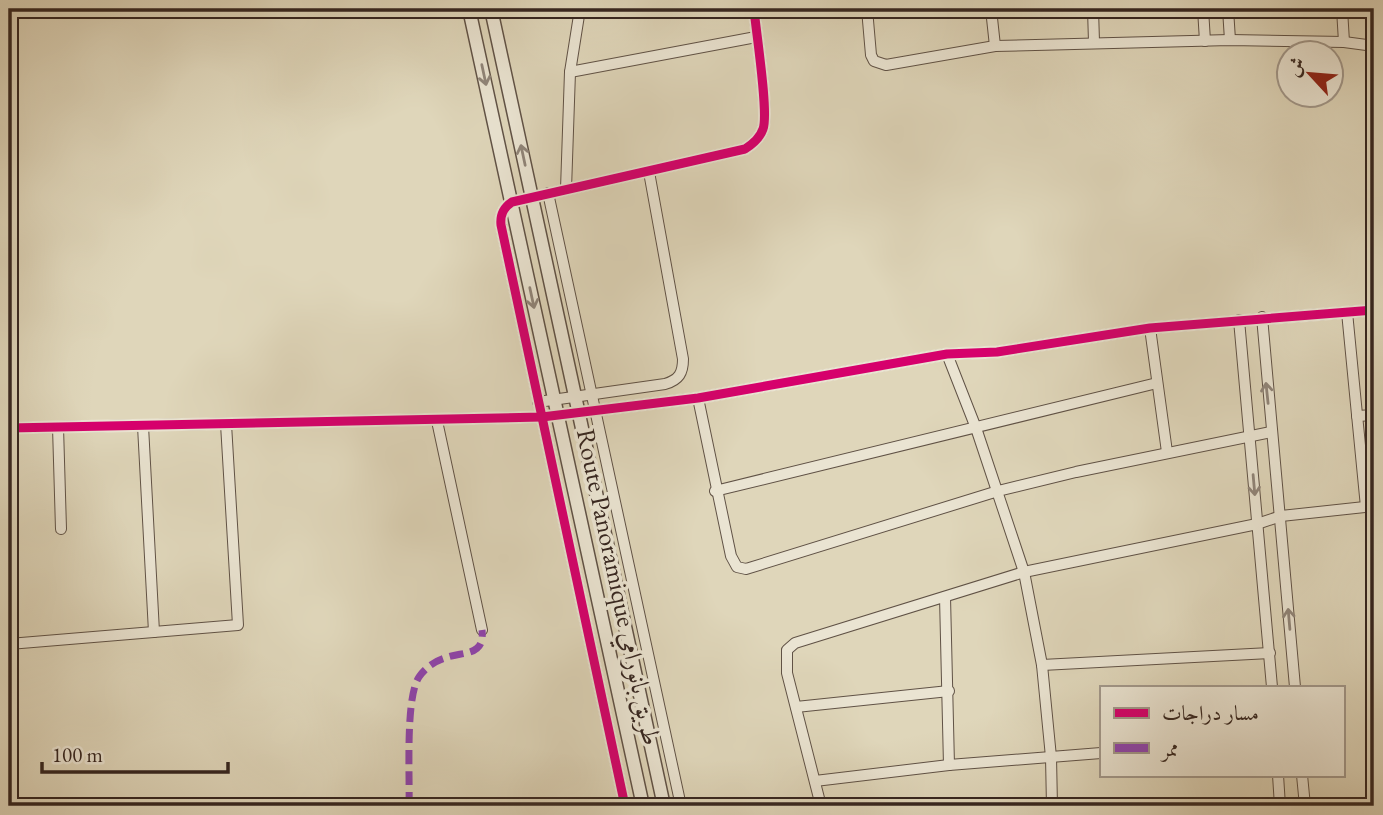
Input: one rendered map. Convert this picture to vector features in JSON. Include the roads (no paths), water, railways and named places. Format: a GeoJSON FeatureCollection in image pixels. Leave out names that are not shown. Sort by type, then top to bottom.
{"type":"FeatureCollection","features":[{"type":"Feature","properties":{"kind":"street","name":"Route Panoramique طريق بانورامي"},"geometry":{"type":"LineString","coordinates":[[469,9],[643,806]]}},
{"type":"Feature","properties":{"kind":"street","name":"Route Panoramique طريق بانورامي"},"geometry":{"type":"LineString","coordinates":[[491,9],[664,806]]}},
{"type":"Feature","properties":{"kind":"street"},"geometry":{"type":"LineString","coordinates":[[566,189],[570,72],[580,9]]}},
{"type":"Feature","properties":{"kind":"street"},"geometry":{"type":"LineString","coordinates":[[625,806],[500,225],[502,212],[512,202],[745,149],[759,137],[765,119],[754,9]]}},
{"type":"Feature","properties":{"kind":"street"},"geometry":{"type":"LineString","coordinates":[[867,9],[871,55],[880,64],[995,46],[1094,42],[1274,41]]}},
{"type":"Feature","properties":{"kind":"street"},"geometry":{"type":"LineString","coordinates":[[991,9],[995,46]]}},
{"type":"Feature","properties":{"kind":"street"},"geometry":{"type":"LineString","coordinates":[[1093,9],[1094,42]]}},
{"type":"Feature","properties":{"kind":"street"},"geometry":{"type":"LineString","coordinates":[[1203,9],[1205,41]]}},
{"type":"Feature","properties":{"kind":"street"},"geometry":{"type":"LineString","coordinates":[[1228,9],[1230,40]]}},
{"type":"Feature","properties":{"kind":"street"},"geometry":{"type":"LineString","coordinates":[[1342,9],[1343,38]]}},
{"type":"Feature","properties":{"kind":"street"},"geometry":{"type":"LineString","coordinates":[[570,72],[756,37]]}},
{"type":"Feature","properties":{"kind":"street"},"geometry":{"type":"LineString","coordinates":[[1344,42],[1374,46]]}},
{"type":"Feature","properties":{"kind":"street"},"geometry":{"type":"LineString","coordinates":[[538,402],[665,384],[674,382],[680,376],[683,368],[649,172]]}},
{"type":"Feature","properties":{"kind":"street"},"geometry":{"type":"LineString","coordinates":[[548,193],[681,806]]}},
{"type":"Feature","properties":{"kind":"street"},"geometry":{"type":"LineString","coordinates":[[9,428],[437,421],[558,416],[698,398],[947,354],[997,352],[1150,328],[1374,310]]}},
{"type":"Feature","properties":{"kind":"street"},"geometry":{"type":"LineString","coordinates":[[821,806],[785,658],[795,643],[1024,572],[1257,524],[1281,516],[1370,506],[1357,416],[1347,312]]}},
{"type":"Feature","properties":{"kind":"street"},"geometry":{"type":"LineString","coordinates":[[1262,317],[1295,686]]}},
{"type":"Feature","properties":{"kind":"street"},"geometry":{"type":"LineString","coordinates":[[1239,320],[1272,686]]}},
{"type":"Feature","properties":{"kind":"street"},"geometry":{"type":"LineString","coordinates":[[1150,328],[1167,452]]}},
{"type":"Feature","properties":{"kind":"street"},"geometry":{"type":"LineString","coordinates":[[947,354],[976,428],[1024,572],[1042,665],[1051,757],[1052,806]]}},
{"type":"Feature","properties":{"kind":"street"},"geometry":{"type":"LineString","coordinates":[[715,491],[1157,383]]}},
{"type":"Feature","properties":{"kind":"street"},"geometry":{"type":"LineString","coordinates":[[698,398],[715,491],[731,556],[737,567],[746,569],[998,491],[1167,452],[1271,432]]}},
{"type":"Feature","properties":{"kind":"street"},"geometry":{"type":"LineString","coordinates":[[1357,416],[1374,415]]}},
{"type":"Feature","properties":{"kind":"street"},"geometry":{"type":"LineString","coordinates":[[437,421],[482,630]]}},
{"type":"Feature","properties":{"kind":"street"},"geometry":{"type":"LineString","coordinates":[[9,645],[238,625],[226,424]]}},
{"type":"Feature","properties":{"kind":"street"},"geometry":{"type":"LineString","coordinates":[[143,426],[154,632]]}},
{"type":"Feature","properties":{"kind":"street"},"geometry":{"type":"LineString","coordinates":[[58,427],[61,529]]}},
{"type":"Feature","properties":{"kind":"street"},"geometry":{"type":"LineString","coordinates":[[945,597],[949,765]]}},
{"type":"Feature","properties":{"kind":"street"},"geometry":{"type":"LineString","coordinates":[[1042,665],[1270,653]]}},
{"type":"Feature","properties":{"kind":"street"},"geometry":{"type":"LineString","coordinates":[[796,707],[949,691]]}},
{"type":"Feature","properties":{"kind":"street"},"geometry":{"type":"LineString","coordinates":[[815,780],[949,765],[1100,753]]}},
{"type":"Feature","properties":{"kind":"street"},"geometry":{"type":"LineString","coordinates":[[1278,776],[1280,806]]}},
{"type":"Feature","properties":{"kind":"street"},"geometry":{"type":"LineString","coordinates":[[1302,776],[1305,806]]}}]}
